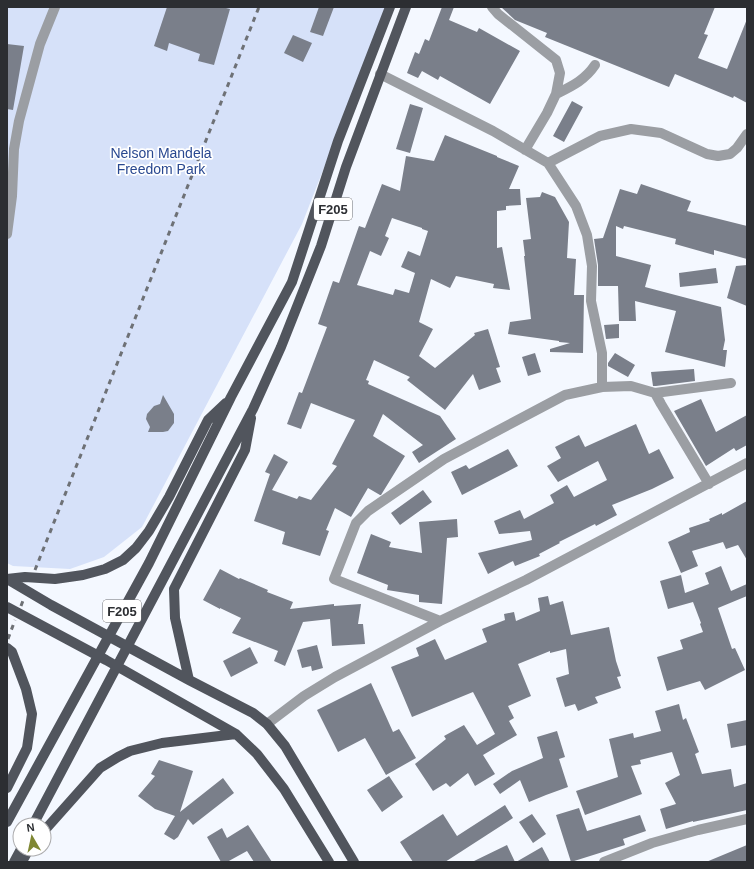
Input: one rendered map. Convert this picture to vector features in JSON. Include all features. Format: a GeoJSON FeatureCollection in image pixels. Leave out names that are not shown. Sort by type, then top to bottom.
{"type":"FeatureCollection","features":[{"type":"Feature","properties":{"kind":"main road"},"geometry":{"type":"LineString","coordinates":[[7,579],[55,579],[83,575],[105,569],[123,560],[136,548],[149,531],[169,497],[208,420],[231,397],[292,282],[338,141],[390,7]]}},
{"type":"Feature","properties":{"kind":"main road","name":"F205"},"geometry":{"type":"LineString","coordinates":[[37,817],[253,409],[281,347],[322,246],[346,167],[406,7]]}},
{"type":"Feature","properties":{"kind":"main road","name":"F205"},"geometry":{"type":"LineString","coordinates":[[7,822],[149,563],[231,397]]}},
{"type":"Feature","properties":{"kind":"main road"},"geometry":{"type":"LineString","coordinates":[[189,680],[175,618],[174,589],[246,450],[253,409]]}},
{"type":"Feature","properties":{"kind":"main road"},"geometry":{"type":"LineString","coordinates":[[7,579],[189,680],[253,713],[267,724],[286,746],[354,862]]}},
{"type":"Feature","properties":{"kind":"main road"},"geometry":{"type":"LineString","coordinates":[[7,607],[106,660],[236,734],[257,754],[284,789],[329,862]]}},
{"type":"Feature","properties":{"kind":"main road"},"geometry":{"type":"LineString","coordinates":[[7,648],[12,652],[26,689],[32,714],[27,748],[7,788]]}},
{"type":"Feature","properties":{"kind":"main road"},"geometry":{"type":"LineString","coordinates":[[52,822],[100,768],[130,751],[162,743],[236,734]]}},
{"type":"Feature","properties":{"kind":"street"},"geometry":{"type":"LineString","coordinates":[[7,234],[12,196],[14,149],[19,122],[40,44],[55,7]]}},
{"type":"Feature","properties":{"kind":"street"},"geometry":{"type":"LineString","coordinates":[[492,7],[498,14],[556,60],[560,73],[556,94],[547,113],[525,150]]}},
{"type":"Feature","properties":{"kind":"street"},"geometry":{"type":"LineString","coordinates":[[556,94],[580,82],[595,65]]}},
{"type":"Feature","properties":{"kind":"street"},"geometry":{"type":"LineString","coordinates":[[380,74],[493,131],[548,164],[576,206],[587,235],[592,266],[591,301],[602,353],[602,388]]}},
{"type":"Feature","properties":{"kind":"street"},"geometry":{"type":"LineString","coordinates":[[548,164],[600,136],[631,129],[661,133],[707,154],[718,156],[730,154],[737,148],[747,134]]}},
{"type":"Feature","properties":{"kind":"street"},"geometry":{"type":"LineString","coordinates":[[440,621],[334,579],[356,524],[368,511],[444,459],[565,395],[602,388],[631,386],[655,393],[731,383]]}},
{"type":"Feature","properties":{"kind":"street"},"geometry":{"type":"LineString","coordinates":[[655,393],[660,404],[709,484]]}},
{"type":"Feature","properties":{"kind":"street"},"geometry":{"type":"LineString","coordinates":[[267,724],[304,696],[440,621],[526,580],[747,463]]}},
{"type":"Feature","properties":{"kind":"street"},"geometry":{"type":"LineString","coordinates":[[604,862],[652,843],[698,830],[747,819]]}},
{"type":"Feature","properties":{"kind":"green space","name":"Nelson Mandela Freedom Park"},"geometry":{"type":"Polygon","coordinates":[[[7,7],[387,7],[302,224],[142,527],[104,557],[70,569],[13,566],[7,563],[7,7]]]}},
{"type":"Feature","properties":{"kind":"building"},"geometry":{"type":"Polygon","coordinates":[[[167,7],[222,7],[230,9],[214,65],[198,61],[200,54],[169,43],[167,51],[154,46],[167,7]]]}},
{"type":"Feature","properties":{"kind":"building"},"geometry":{"type":"Polygon","coordinates":[[[319,7],[334,7],[323,36],[310,32],[319,7]]]}},
{"type":"Feature","properties":{"kind":"building"},"geometry":{"type":"Polygon","coordinates":[[[442,7],[454,7],[449,20],[477,32],[479,28],[520,51],[490,104],[440,76],[438,80],[422,71],[418,78],[407,73],[415,52],[419,54],[425,39],[429,41],[442,7]]]}},
{"type":"Feature","properties":{"kind":"building"},"geometry":{"type":"Polygon","coordinates":[[[501,7],[715,7],[704,34],[708,35],[698,58],[727,69],[747,19],[747,103],[734,96],[733,98],[675,74],[669,87],[545,37],[547,33],[515,20],[501,7]]]}},
{"type":"Feature","properties":{"kind":"building"},"geometry":{"type":"Polygon","coordinates":[[[293,35],[312,43],[303,62],[284,53],[293,35]]]}},
{"type":"Feature","properties":{"kind":"building"},"geometry":{"type":"Polygon","coordinates":[[[7,44],[24,46],[13,110],[7,109],[7,44]]]}},
{"type":"Feature","properties":{"kind":"building"},"geometry":{"type":"Polygon","coordinates":[[[572,101],[583,107],[564,142],[553,136],[572,101]]]}},
{"type":"Feature","properties":{"kind":"building"},"geometry":{"type":"Polygon","coordinates":[[[410,104],[423,108],[410,153],[396,149],[410,104]]]}},
{"type":"Feature","properties":{"kind":"building"},"geometry":{"type":"Polygon","coordinates":[[[445,135],[519,166],[509,189],[520,189],[521,205],[506,206],[506,210],[497,211],[497,248],[502,247],[510,290],[493,288],[494,284],[456,276],[450,288],[431,279],[419,322],[433,329],[419,356],[435,368],[475,335],[474,333],[488,329],[500,367],[496,368],[501,382],[479,390],[473,374],[445,410],[407,380],[410,377],[374,360],[366,380],[369,381],[368,384],[440,416],[456,439],[419,463],[412,452],[423,445],[383,414],[373,436],[405,456],[381,495],[368,488],[351,517],[335,508],[326,530],[329,531],[320,556],[282,544],[285,532],[254,521],[270,474],[265,472],[274,454],[288,462],[272,490],[297,499],[299,496],[311,500],[337,466],[332,464],[355,420],[311,403],[301,429],[287,424],[299,392],[302,393],[327,327],[318,324],[333,281],[339,283],[359,226],[365,228],[382,184],[400,191],[406,156],[434,161],[445,135]],[[392,218],[385,236],[389,238],[381,256],[370,251],[357,285],[393,295],[395,289],[409,293],[415,273],[401,267],[408,251],[420,256],[428,231],[392,218]]]}},
{"type":"Feature","properties":{"kind":"building"},"geometry":{"type":"Polygon","coordinates":[[[641,184],[691,201],[687,211],[747,226],[747,259],[714,250],[714,255],[675,244],[676,239],[624,226],[623,229],[616,226],[616,256],[651,265],[645,287],[721,307],[725,340],[723,350],[727,350],[725,367],[665,352],[676,311],[635,301],[636,321],[619,321],[618,286],[598,286],[598,265],[594,239],[603,238],[620,189],[637,194],[641,184]]]}},
{"type":"Feature","properties":{"kind":"building"},"geometry":{"type":"Polygon","coordinates":[[[542,192],[555,197],[569,222],[567,258],[576,259],[574,295],[584,295],[583,353],[550,352],[550,349],[570,343],[508,334],[510,322],[531,319],[523,240],[531,239],[526,198],[540,197],[542,192]]]}},
{"type":"Feature","properties":{"kind":"building"},"geometry":{"type":"Polygon","coordinates":[[[747,265],[747,306],[727,298],[736,266],[747,265]]]}},
{"type":"Feature","properties":{"kind":"building"},"geometry":{"type":"Polygon","coordinates":[[[716,268],[718,283],[680,287],[679,273],[716,268]]]}},
{"type":"Feature","properties":{"kind":"building"},"geometry":{"type":"Polygon","coordinates":[[[619,324],[619,338],[606,339],[604,325],[619,324]]]}},
{"type":"Feature","properties":{"kind":"building"},"geometry":{"type":"Polygon","coordinates":[[[535,353],[541,372],[528,376],[522,357],[535,353]]]}},
{"type":"Feature","properties":{"kind":"building"},"geometry":{"type":"Polygon","coordinates":[[[615,353],[635,365],[628,377],[608,366],[608,363],[615,353]]]}},
{"type":"Feature","properties":{"kind":"building"},"geometry":{"type":"Polygon","coordinates":[[[694,369],[695,381],[653,386],[651,372],[694,369]]]}},
{"type":"Feature","properties":{"kind":"building"},"geometry":{"type":"Polygon","coordinates":[[[163,395],[174,414],[174,423],[168,431],[148,432],[150,427],[146,419],[147,414],[154,406],[160,404],[163,395]]]}},
{"type":"Feature","properties":{"kind":"building"},"geometry":{"type":"Polygon","coordinates":[[[701,399],[716,432],[747,415],[747,445],[736,451],[734,448],[706,466],[674,411],[701,399]]]}},
{"type":"Feature","properties":{"kind":"building"},"geometry":{"type":"Polygon","coordinates":[[[636,424],[649,454],[659,449],[674,478],[652,489],[612,505],[617,515],[559,542],[560,543],[539,554],[540,556],[515,566],[513,561],[488,574],[478,553],[532,540],[530,531],[499,534],[494,521],[520,510],[524,519],[554,503],[550,495],[567,485],[574,497],[607,480],[598,461],[558,482],[547,466],[561,458],[555,447],[579,435],[585,447],[636,424]]]}},
{"type":"Feature","properties":{"kind":"building"},"geometry":{"type":"Polygon","coordinates":[[[508,449],[518,466],[462,495],[451,472],[466,465],[469,469],[508,449]]]}},
{"type":"Feature","properties":{"kind":"building"},"geometry":{"type":"Polygon","coordinates":[[[423,490],[432,502],[400,525],[391,513],[423,490]]]}},
{"type":"Feature","properties":{"kind":"building"},"geometry":{"type":"Polygon","coordinates":[[[747,501],[747,560],[738,545],[726,549],[723,542],[692,551],[698,566],[681,573],[668,542],[690,532],[689,528],[710,521],[709,519],[722,513],[722,515],[747,501]]]}},
{"type":"Feature","properties":{"kind":"building"},"geometry":{"type":"Polygon","coordinates":[[[457,519],[458,537],[447,538],[442,604],[419,602],[419,595],[387,590],[388,585],[357,573],[371,534],[391,542],[389,547],[422,553],[419,522],[457,519]]]}},
{"type":"Feature","properties":{"kind":"building"},"geometry":{"type":"Polygon","coordinates":[[[721,566],[731,591],[747,584],[747,596],[718,608],[732,649],[735,648],[745,670],[705,690],[700,681],[667,691],[657,657],[683,649],[680,640],[703,632],[693,602],[668,609],[660,581],[681,575],[685,593],[709,584],[705,573],[721,566]]]}},
{"type":"Feature","properties":{"kind":"building"},"geometry":{"type":"Polygon","coordinates":[[[220,569],[239,579],[240,578],[268,590],[267,592],[293,602],[290,609],[334,604],[334,606],[361,604],[358,624],[363,624],[365,644],[332,646],[330,619],[303,622],[285,666],[274,661],[278,651],[232,633],[241,618],[203,600],[220,569]]]}},
{"type":"Feature","properties":{"kind":"building"},"geometry":{"type":"Polygon","coordinates":[[[548,596],[550,605],[563,601],[571,635],[609,627],[616,661],[621,676],[617,677],[621,688],[595,697],[598,703],[578,711],[575,704],[565,707],[556,678],[569,674],[566,649],[550,653],[550,651],[518,664],[531,696],[508,706],[514,718],[509,721],[517,735],[483,755],[495,774],[475,786],[468,773],[450,787],[446,783],[433,791],[415,764],[446,739],[444,736],[464,725],[477,745],[495,734],[473,692],[412,717],[391,667],[419,656],[416,648],[435,639],[445,660],[487,642],[482,629],[505,620],[504,614],[514,612],[516,621],[540,611],[538,598],[548,596]]]}},
{"type":"Feature","properties":{"kind":"building"},"geometry":{"type":"Polygon","coordinates":[[[317,645],[323,668],[312,671],[311,666],[302,668],[297,650],[317,645]]]}},
{"type":"Feature","properties":{"kind":"building"},"geometry":{"type":"Polygon","coordinates":[[[250,647],[258,663],[231,677],[223,661],[250,647]]]}},
{"type":"Feature","properties":{"kind":"building"},"geometry":{"type":"Polygon","coordinates":[[[371,683],[393,732],[399,729],[416,758],[386,775],[365,738],[338,752],[317,710],[371,683]]]}},
{"type":"Feature","properties":{"kind":"building"},"geometry":{"type":"Polygon","coordinates":[[[679,704],[683,720],[686,718],[699,752],[695,754],[702,774],[731,769],[734,787],[747,783],[747,810],[693,821],[666,829],[660,809],[676,804],[665,783],[680,775],[672,752],[640,760],[641,764],[631,766],[642,794],[585,815],[576,791],[618,777],[609,739],[633,733],[634,738],[661,731],[655,711],[679,704]]]}},
{"type":"Feature","properties":{"kind":"building"},"geometry":{"type":"Polygon","coordinates":[[[747,720],[747,745],[731,748],[727,724],[747,720]]]}},
{"type":"Feature","properties":{"kind":"building"},"geometry":{"type":"Polygon","coordinates":[[[557,731],[565,757],[559,759],[568,787],[529,802],[520,780],[500,794],[493,784],[512,771],[543,758],[537,737],[557,731]]]}},
{"type":"Feature","properties":{"kind":"building"},"geometry":{"type":"Polygon","coordinates":[[[159,760],[193,771],[180,812],[223,778],[234,793],[193,825],[188,819],[178,837],[174,840],[164,834],[175,816],[155,809],[138,796],[155,776],[151,774],[159,760]]]}},
{"type":"Feature","properties":{"kind":"building"},"geometry":{"type":"Polygon","coordinates":[[[389,776],[403,797],[382,812],[367,790],[389,776]]]}},
{"type":"Feature","properties":{"kind":"building"},"geometry":{"type":"Polygon","coordinates":[[[505,805],[513,818],[445,862],[413,862],[400,842],[443,814],[457,836],[505,805]]]}},
{"type":"Feature","properties":{"kind":"building"},"geometry":{"type":"Polygon","coordinates":[[[579,808],[587,831],[640,815],[646,831],[623,839],[625,845],[571,862],[556,815],[579,808]]]}},
{"type":"Feature","properties":{"kind":"building"},"geometry":{"type":"Polygon","coordinates":[[[532,814],[546,834],[533,843],[519,822],[532,814]]]}},
{"type":"Feature","properties":{"kind":"building"},"geometry":{"type":"Polygon","coordinates":[[[248,825],[272,862],[254,862],[247,851],[227,862],[221,862],[207,837],[222,828],[227,838],[248,825]]]}},
{"type":"Feature","properties":{"kind":"building"},"geometry":{"type":"Polygon","coordinates":[[[507,845],[515,862],[472,862],[507,845]]]}},
{"type":"Feature","properties":{"kind":"building"},"geometry":{"type":"Polygon","coordinates":[[[747,845],[747,862],[706,862],[747,845]]]}},
{"type":"Feature","properties":{"kind":"building"},"geometry":{"type":"Polygon","coordinates":[[[542,847],[550,862],[516,862],[542,847]]]}},
{"type":"Feature","properties":{"kind":"railway"},"geometry":{"type":"LineString","coordinates":[[35,570],[259,7]]}},
{"type":"Feature","properties":{"kind":"railway"},"geometry":{"type":"LineString","coordinates":[[21,606],[24,598]]}},
{"type":"Feature","properties":{"kind":"railway"},"geometry":{"type":"LineString","coordinates":[[8,639],[15,620]]}}]}
